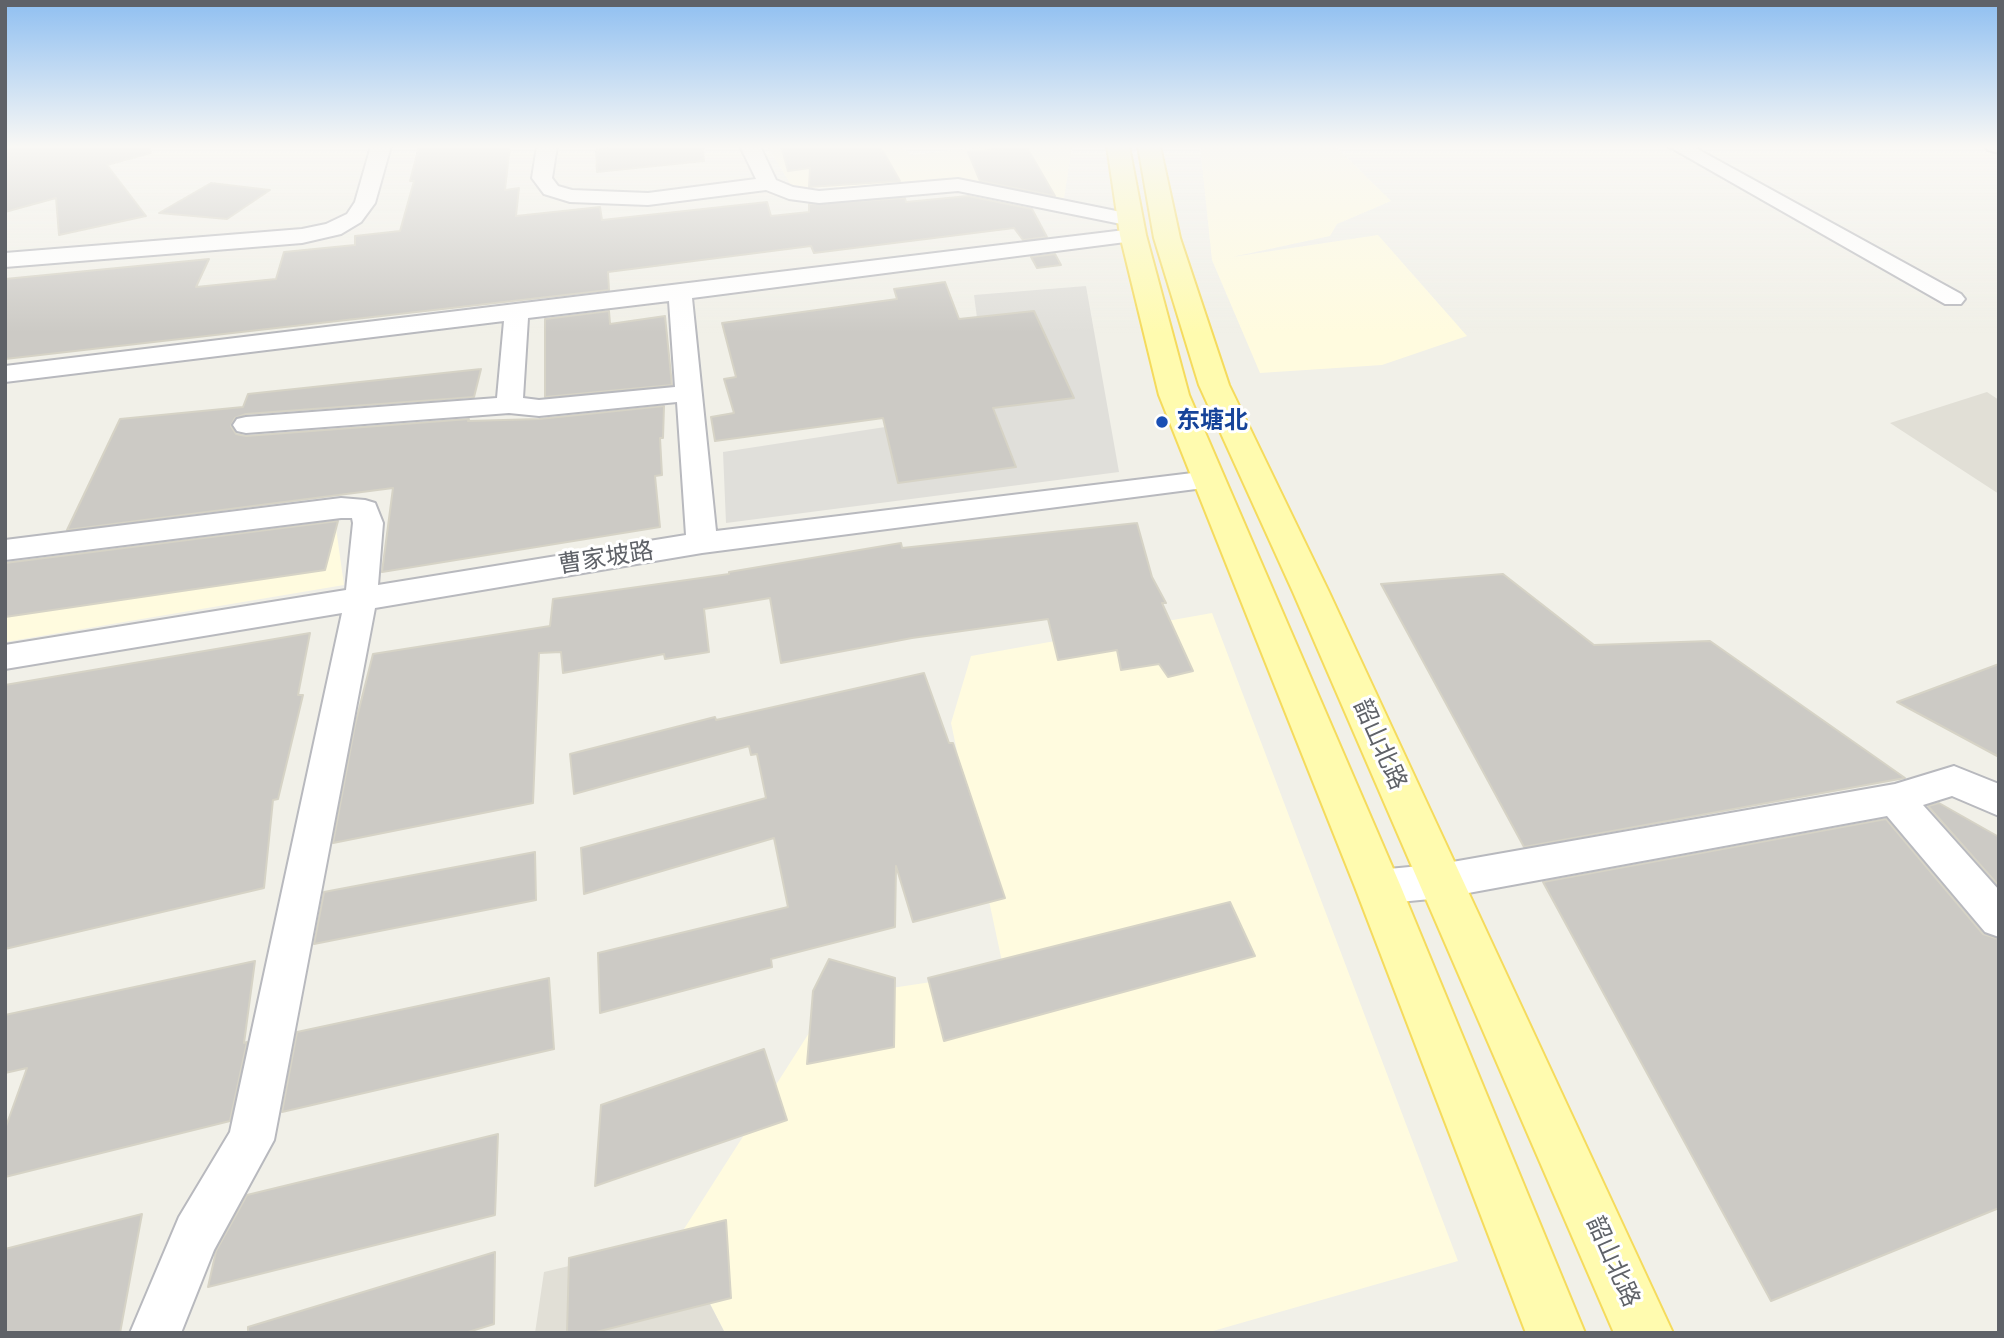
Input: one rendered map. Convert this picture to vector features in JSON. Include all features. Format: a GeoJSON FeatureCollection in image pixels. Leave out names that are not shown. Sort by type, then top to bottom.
{"type":"FeatureCollection","features":[{"type":"Feature","properties":{"kind":"main road"},"geometry":{"type":"LineString","coordinates":[[1129,208],[1174,396],[1378,887],[1556,1333]]}},
{"type":"Feature","properties":{"kind":"main road","name":"韶山北路"},"geometry":{"type":"LineString","coordinates":[[1161,208],[1167,238],[1214,385],[1644,1333]]}},
{"type":"Feature","properties":{"kind":"street"},"geometry":{"type":"LineString","coordinates":[[5,260],[302,236],[333,229],[354,218],[361,208]]}},
{"type":"Feature","properties":{"kind":"street"},"geometry":{"type":"LineString","coordinates":[[1053,208],[1132,228]]}},
{"type":"Feature","properties":{"kind":"street"},"geometry":{"type":"LineString","coordinates":[[1790,208],[1953,299]]}},
{"type":"Feature","properties":{"kind":"street"},"geometry":{"type":"LineString","coordinates":[[7,376],[680,293],[1132,228]]}},
{"type":"Feature","properties":{"kind":"street"},"geometry":{"type":"LineString","coordinates":[[680,293],[702,543]]}},
{"type":"Feature","properties":{"kind":"street"},"geometry":{"type":"LineString","coordinates":[[509,405],[517,313]]}},
{"type":"Feature","properties":{"kind":"street"},"geometry":{"type":"LineString","coordinates":[[246,425],[509,405],[539,408],[689,393]]}},
{"type":"Feature","properties":{"kind":"street","name":"曹家坡路"},"geometry":{"type":"LineString","coordinates":[[5,657],[702,543],[1209,480]]}},
{"type":"Feature","properties":{"kind":"street"},"geometry":{"type":"LineString","coordinates":[[5,550],[341,508],[365,510],[368,523],[361,598],[251,1140],[196,1234],[155,1333]]}},
{"type":"Feature","properties":{"kind":"street"},"geometry":{"type":"LineString","coordinates":[[1378,887],[1441,881],[1895,799],[1954,781],[1999,801]]}},
{"type":"Feature","properties":{"kind":"street"},"geometry":{"type":"LineString","coordinates":[[1895,799],[1999,919]]}},
{"type":"Feature","properties":{"kind":"shaded area"},"geometry":{"type":"Polygon","coordinates":[[[1207,208],[1374,208],[1337,224],[1330,236],[1232,257],[1378,235],[1467,336],[1382,365],[1260,373],[1212,260],[1207,208]]]}},
{"type":"Feature","properties":{"kind":"shaded area"},"geometry":{"type":"Polygon","coordinates":[[[1086,286],[1119,472],[726,523],[723,452],[989,411],[974,295],[1086,286]]]}},
{"type":"Feature","properties":{"kind":"shaded area"},"geometry":{"type":"Polygon","coordinates":[[[1987,392],[1999,400],[1999,494],[1890,423],[1987,392]]]}},
{"type":"Feature","properties":{"kind":"shaded area"},"geometry":{"type":"Polygon","coordinates":[[[336,528],[344,585],[5,642],[5,573],[336,528]]]}},
{"type":"Feature","properties":{"kind":"shaded area"},"geometry":{"type":"Polygon","coordinates":[[[1212,613],[1458,1261],[1206,1333],[725,1333],[677,1240],[832,997],[1004,971],[951,723],[971,656],[1212,613]]]}},
{"type":"Feature","properties":{"kind":"shaded area"},"geometry":{"type":"Polygon","coordinates":[[[677,1240],[725,1333],[535,1333],[544,1272],[677,1240]]]}},
{"type":"Feature","properties":{"kind":"building"},"geometry":{"type":"Polygon","coordinates":[[[57,208],[140,208],[146,216],[59,235],[57,208]]]}},
{"type":"Feature","properties":{"kind":"building"},"geometry":{"type":"Polygon","coordinates":[[[167,208],[243,208],[227,219],[159,213],[167,208]]]}},
{"type":"Feature","properties":{"kind":"building"},"geometry":{"type":"Polygon","coordinates":[[[406,208],[517,208],[516,216],[600,208],[602,220],[708,208],[769,208],[771,216],[809,212],[809,208],[1029,208],[1047,237],[1023,240],[1014,228],[814,253],[811,246],[608,272],[609,290],[5,359],[5,279],[209,259],[196,287],[276,279],[284,252],[355,245],[355,236],[400,231],[406,208]]]}},
{"type":"Feature","properties":{"kind":"building"},"geometry":{"type":"Polygon","coordinates":[[[1055,254],[1061,265],[1037,268],[1031,257],[1055,254]]]}},
{"type":"Feature","properties":{"kind":"building"},"geometry":{"type":"Polygon","coordinates":[[[945,282],[959,319],[1034,311],[1074,398],[993,408],[1016,467],[898,483],[883,418],[715,441],[711,417],[734,413],[724,379],[736,377],[722,323],[897,299],[894,289],[945,282]]]}},
{"type":"Feature","properties":{"kind":"building"},"geometry":{"type":"Polygon","coordinates":[[[609,311],[610,324],[665,316],[672,385],[545,397],[545,319],[609,311]]]}},
{"type":"Feature","properties":{"kind":"building"},"geometry":{"type":"Polygon","coordinates":[[[481,369],[474,397],[246,414],[235,418],[231,426],[236,434],[246,436],[469,419],[468,421],[539,419],[664,406],[663,438],[660,438],[662,475],[655,476],[660,527],[382,572],[393,488],[67,530],[120,419],[243,407],[248,394],[481,369]]]}},
{"type":"Feature","properties":{"kind":"building"},"geometry":{"type":"Polygon","coordinates":[[[338,521],[325,570],[5,617],[5,563],[338,521]]]}},
{"type":"Feature","properties":{"kind":"building"},"geometry":{"type":"Polygon","coordinates":[[[1137,523],[1152,577],[1166,603],[1162,603],[1193,671],[1168,677],[1159,664],[1121,670],[1117,650],[1058,660],[1048,619],[912,638],[781,663],[770,598],[704,609],[709,652],[665,659],[664,654],[563,673],[561,652],[539,653],[533,803],[333,843],[355,725],[373,654],[550,626],[553,599],[729,574],[901,543],[902,548],[1137,523]]]}},
{"type":"Feature","properties":{"kind":"building"},"geometry":{"type":"Polygon","coordinates":[[[1503,574],[1594,645],[1710,641],[1905,778],[1524,847],[1381,584],[1503,574]]]}},
{"type":"Feature","properties":{"kind":"building"},"geometry":{"type":"Polygon","coordinates":[[[310,633],[298,695],[303,695],[278,799],[273,800],[264,888],[5,949],[5,685],[310,633]]]}},
{"type":"Feature","properties":{"kind":"building"},"geometry":{"type":"Polygon","coordinates":[[[1999,664],[1999,757],[1897,702],[1999,664]]]}},
{"type":"Feature","properties":{"kind":"building"},"geometry":{"type":"Polygon","coordinates":[[[924,673],[949,743],[953,743],[1005,898],[913,922],[896,866],[895,927],[771,959],[772,967],[600,1013],[598,953],[788,907],[774,838],[584,894],[581,848],[766,798],[757,754],[751,755],[749,746],[574,794],[570,754],[715,717],[716,720],[924,673]]]}},
{"type":"Feature","properties":{"kind":"building"},"geometry":{"type":"Polygon","coordinates":[[[1939,803],[1999,837],[1999,886],[1928,806],[1939,803]]]}},
{"type":"Feature","properties":{"kind":"building"},"geometry":{"type":"Polygon","coordinates":[[[1886,819],[1983,934],[1999,939],[1999,1208],[1771,1301],[1543,882],[1886,819]]]}},
{"type":"Feature","properties":{"kind":"building"},"geometry":{"type":"Polygon","coordinates":[[[535,852],[536,900],[314,944],[324,892],[535,852]]]}},
{"type":"Feature","properties":{"kind":"building"},"geometry":{"type":"Polygon","coordinates":[[[1230,902],[1255,956],[944,1041],[928,978],[1230,902]]]}},
{"type":"Feature","properties":{"kind":"building"},"geometry":{"type":"Polygon","coordinates":[[[829,959],[895,978],[894,1047],[807,1064],[813,991],[829,959]]]}},
{"type":"Feature","properties":{"kind":"building"},"geometry":{"type":"Polygon","coordinates":[[[255,961],[244,1043],[247,1042],[230,1121],[5,1177],[5,1129],[27,1068],[5,1073],[5,1015],[255,961]]]}},
{"type":"Feature","properties":{"kind":"building"},"geometry":{"type":"Polygon","coordinates":[[[549,978],[554,1049],[282,1112],[297,1032],[549,978]]]}},
{"type":"Feature","properties":{"kind":"building"},"geometry":{"type":"Polygon","coordinates":[[[764,1049],[787,1120],[595,1186],[601,1105],[764,1049]]]}},
{"type":"Feature","properties":{"kind":"building"},"geometry":{"type":"Polygon","coordinates":[[[498,1134],[495,1215],[208,1287],[216,1251],[247,1195],[498,1134]]]}},
{"type":"Feature","properties":{"kind":"building"},"geometry":{"type":"Polygon","coordinates":[[[142,1214],[120,1333],[5,1333],[5,1249],[142,1214]]]}},
{"type":"Feature","properties":{"kind":"building"},"geometry":{"type":"Polygon","coordinates":[[[726,1220],[731,1298],[592,1333],[567,1333],[569,1258],[726,1220]]]}},
{"type":"Feature","properties":{"kind":"building"},"geometry":{"type":"Polygon","coordinates":[[[495,1252],[494,1324],[465,1333],[248,1333],[248,1327],[495,1252]]]}},
{"type":"Feature","properties":{"kind":"place","name":"东塘北"},"geometry":{"type":"Point","coordinates":[1162,422]}}]}
